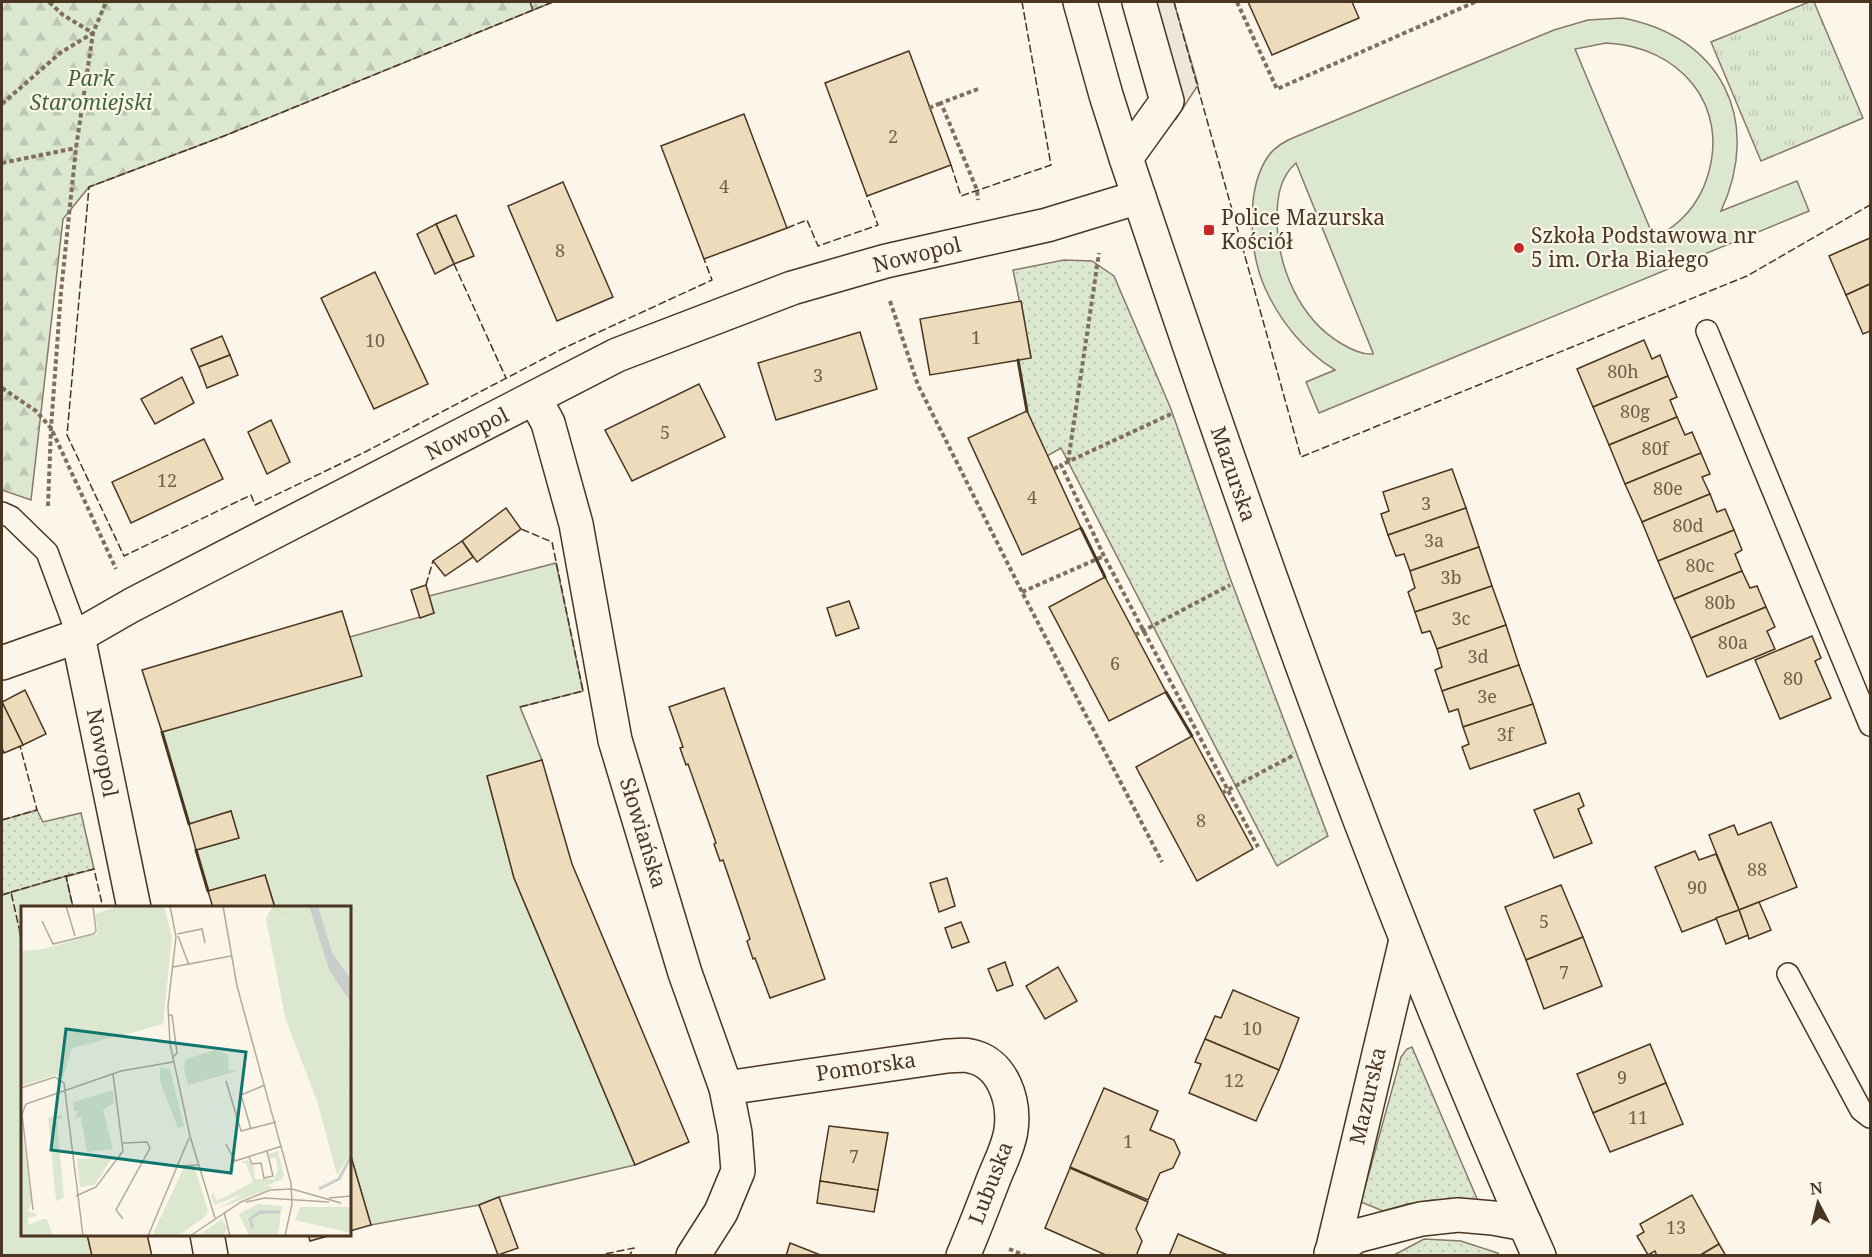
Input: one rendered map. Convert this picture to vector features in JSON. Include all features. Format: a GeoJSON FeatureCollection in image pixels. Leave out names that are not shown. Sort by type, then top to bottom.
{"type":"FeatureCollection","features":[{"type":"Feature","properties":{"kind":"street","name":"Mazurska"},"geometry":{"type":"LineString","coordinates":[[1080,2],[1126,158],[1257,544],[1406,940],[1474,1110],[1539,1256]]}},
{"type":"Feature","properties":{"kind":"street"},"geometry":{"type":"LineString","coordinates":[[1126,158],[1167,101],[1139,2]]}},
{"type":"Feature","properties":{"kind":"street","name":"Nowopol"},"geometry":{"type":"LineString","coordinates":[[134,906],[78,636],[132,605],[536,399],[617,355],[792,288],[886,261],[1047,225],[1139,197]]}},
{"type":"Feature","properties":{"kind":"street","name":"Słowiańska"},"geometry":{"type":"LineString","coordinates":[[536,399],[548,423],[576,524],[615,740],[685,973],[726,1088],[735,1133],[738,1171],[721,1212],[693,1256]]}},
{"type":"Feature","properties":{"kind":"street"},"geometry":{"type":"LineString","coordinates":[[2,663],[78,636]]}},
{"type":"Feature","properties":{"kind":"street","name":"Mazurska"},"geometry":{"type":"LineString","coordinates":[[1331,1254],[1406,940]]}},
{"type":"Feature","properties":{"kind":"street","name":"Pomorska"},"geometry":{"type":"LineString","coordinates":[[726,1088],[947,1056],[971,1056],[990,1065],[1000,1075]]}},
{"type":"Feature","properties":{"kind":"street","name":"Lubuska"},"geometry":{"type":"LineString","coordinates":[[963,1256],[1004,1154],[1011,1130],[1011,1107],[1000,1075]]}},
{"type":"Feature","properties":{"kind":"street","name":"Mazurska"},"geometry":{"type":"LineString","coordinates":[[1331,1254],[1356,1236],[1421,1219],[1458,1215],[1525,1224]]}},
{"type":"Feature","properties":{"kind":"street"},"geometry":{"type":"LineString","coordinates":[[207,1236],[212,1256]]}},
{"type":"Feature","properties":{"kind":"lane"},"geometry":{"type":"LineString","coordinates":[[1707,331],[1870,725]]}},
{"type":"Feature","properties":{"kind":"lane"},"geometry":{"type":"LineString","coordinates":[[2,513],[11,517],[47,552],[78,636]]}},
{"type":"Feature","properties":{"kind":"lane"},"geometry":{"type":"LineString","coordinates":[[1788,974],[1861,1110],[1870,1117]]}},
{"type":"Feature","properties":{"kind":"path"},"geometry":{"type":"LineString","coordinates":[[49,2],[63,15],[93,33]]}},
{"type":"Feature","properties":{"kind":"path"},"geometry":{"type":"LineString","coordinates":[[47,552],[51,428],[61,292],[76,148],[93,33],[106,2]]}},
{"type":"Feature","properties":{"kind":"path"},"geometry":{"type":"LineString","coordinates":[[1237,2],[1277,89],[1475,2]]}},
{"type":"Feature","properties":{"kind":"path"},"geometry":{"type":"LineString","coordinates":[[2,104],[60,53],[93,33]]}},
{"type":"Feature","properties":{"kind":"path"},"geometry":{"type":"LineString","coordinates":[[929,108],[978,89]]}},
{"type":"Feature","properties":{"kind":"path"},"geometry":{"type":"LineString","coordinates":[[941,103],[977,190],[980,207]]}},
{"type":"Feature","properties":{"kind":"path"},"geometry":{"type":"LineString","coordinates":[[2,163],[76,148]]}},
{"type":"Feature","properties":{"kind":"path"},"geometry":{"type":"LineString","coordinates":[[1067,463],[1099,252]]}},
{"type":"Feature","properties":{"kind":"path"},"geometry":{"type":"LineString","coordinates":[[890,299],[918,385],[1162,862]]}},
{"type":"Feature","properties":{"kind":"path"},"geometry":{"type":"LineString","coordinates":[[2,388],[36,411],[51,428],[118,573]]}},
{"type":"Feature","properties":{"kind":"path"},"geometry":{"type":"LineString","coordinates":[[1054,469],[1178,411]]}},
{"type":"Feature","properties":{"kind":"path"},"geometry":{"type":"LineString","coordinates":[[1061,465],[1104,556],[1258,847]]}},
{"type":"Feature","properties":{"kind":"path"},"geometry":{"type":"LineString","coordinates":[[1022,592],[1104,556]]}},
{"type":"Feature","properties":{"kind":"path"},"geometry":{"type":"LineString","coordinates":[[1135,635],[1239,580]]}},
{"type":"Feature","properties":{"kind":"path"},"geometry":{"type":"LineString","coordinates":[[1222,793],[1303,750]]}},
{"type":"Feature","properties":{"kind":"green space","name":"Park Staromiejski"},"geometry":{"type":"Polygon","coordinates":[[[2,2],[553,2],[224,136],[89,187],[63,219],[31,500],[2,490],[2,2]]]}},
{"type":"Feature","properties":{"kind":"green space"},"geometry":{"type":"Polygon","coordinates":[[[1809,2],[1814,2],[1863,118],[1761,161],[1711,42],[1809,2]]]}},
{"type":"Feature","properties":{"kind":"green space"},"geometry":{"type":"Polygon","coordinates":[[[1622,18],[1656,28],[1685,43],[1708,63],[1724,87],[1734,115],[1737,145],[1733,177],[1721,211],[1797,181],[1809,211],[1319,413],[1306,382],[1335,370],[1303,344],[1278,312],[1265,288],[1256,257],[1253,239],[1253,202],[1261,169],[1269,155],[1278,146],[1291,139],[1554,30],[1588,20],[1622,18]],[[1606,43],[1575,49],[1654,238],[1680,221],[1699,197],[1707,178],[1713,151],[1712,127],[1705,104],[1693,84],[1676,68],[1656,55],[1632,47],[1606,43]],[[1296,163],[1286,175],[1280,188],[1277,218],[1281,254],[1293,290],[1314,321],[1327,333],[1353,350],[1373,354],[1373,353],[1296,163]]]}},
{"type":"Feature","properties":{"kind":"green space"},"geometry":{"type":"Polygon","coordinates":[[[1064,260],[1092,261],[1114,276],[1171,409],[1230,578],[1328,836],[1277,866],[1061,448],[1047,456],[1027,411],[1018,360],[1031,357],[1013,270],[1064,260]]]}},
{"type":"Feature","properties":{"kind":"green space"},"geometry":{"type":"Polygon","coordinates":[[[556,563],[583,691],[520,707],[542,760],[487,776],[514,878],[635,1165],[499,1197],[479,1205],[371,1225],[351,1156],[351,906],[275,906],[265,875],[208,891],[196,850],[238,838],[231,811],[189,824],[162,732],[350,637],[434,613],[429,596],[556,563]]]}},
{"type":"Feature","properties":{"kind":"green space"},"geometry":{"type":"Polygon","coordinates":[[[37,810],[43,822],[81,813],[94,869],[2,895],[2,820],[37,810]]]}},
{"type":"Feature","properties":{"kind":"green space"},"geometry":{"type":"Polygon","coordinates":[[[66,876],[73,906],[21,906],[21,928],[19,929],[21,940],[21,1236],[87,1236],[92,1255],[2,1255],[2,895],[66,876]]]}},
{"type":"Feature","properties":{"kind":"green space"},"geometry":{"type":"Polygon","coordinates":[[[1412,1047],[1478,1201],[1433,1200],[1383,1211],[1361,1202],[1401,1057],[1407,1049],[1412,1047]]]}},
{"type":"Feature","properties":{"kind":"green space"},"geometry":{"type":"Polygon","coordinates":[[[1424,1239],[1461,1241],[1499,1255],[1394,1255],[1424,1239]]]}},
{"type":"Feature","properties":{"kind":"shaded area"},"geometry":{"type":"Polygon","coordinates":[[[1142,2],[1174,2],[1198,85],[1176,119],[1142,2]]]}},
{"type":"Feature","properties":{"kind":"building"},"geometry":{"type":"Polygon","coordinates":[[[1248,2],[1352,2],[1359,18],[1272,55],[1248,2]]]}},
{"type":"Feature","properties":{"kind":"building"},"geometry":{"type":"Polygon","coordinates":[[[909,51],[951,165],[867,196],[825,83],[909,51]]]}},
{"type":"Feature","properties":{"kind":"building"},"geometry":{"type":"Polygon","coordinates":[[[744,114],[787,228],[704,259],[661,146],[744,114]]]}},
{"type":"Feature","properties":{"kind":"building"},"geometry":{"type":"Polygon","coordinates":[[[563,182],[613,297],[557,321],[508,206],[563,182]]]}},
{"type":"Feature","properties":{"kind":"building"},"geometry":{"type":"Polygon","coordinates":[[[456,215],[474,256],[454,264],[436,224],[456,215]]]}},
{"type":"Feature","properties":{"kind":"building"},"geometry":{"type":"Polygon","coordinates":[[[436,224],[454,264],[435,274],[417,234],[436,224]]]}},
{"type":"Feature","properties":{"kind":"building"},"geometry":{"type":"Polygon","coordinates":[[[1870,238],[1870,284],[1846,295],[1829,256],[1870,238]]]}},
{"type":"Feature","properties":{"kind":"building"},"geometry":{"type":"Polygon","coordinates":[[[375,272],[428,384],[374,409],[321,298],[375,272]]]}},
{"type":"Feature","properties":{"kind":"building"},"geometry":{"type":"Polygon","coordinates":[[[1870,284],[1870,331],[1863,334],[1846,295],[1870,284]]]}},
{"type":"Feature","properties":{"kind":"building"},"geometry":{"type":"Polygon","coordinates":[[[1021,301],[1031,358],[930,375],[920,319],[1021,301]]]}},
{"type":"Feature","properties":{"kind":"building"},"geometry":{"type":"Polygon","coordinates":[[[860,332],[877,389],[776,420],[758,363],[860,332]]]}},
{"type":"Feature","properties":{"kind":"building"},"geometry":{"type":"Polygon","coordinates":[[[222,336],[230,355],[199,367],[191,349],[222,336]]]}},
{"type":"Feature","properties":{"kind":"building"},"geometry":{"type":"Polygon","coordinates":[[[1644,340],[1652,359],[1660,355],[1668,376],[1593,407],[1577,369],[1644,340]]]}},
{"type":"Feature","properties":{"kind":"building"},"geometry":{"type":"Polygon","coordinates":[[[230,355],[238,375],[207,388],[199,367],[230,355]]]}},
{"type":"Feature","properties":{"kind":"building"},"geometry":{"type":"Polygon","coordinates":[[[1668,376],[1677,397],[1670,400],[1677,417],[1609,445],[1593,407],[1668,376]]]}},
{"type":"Feature","properties":{"kind":"building"},"geometry":{"type":"Polygon","coordinates":[[[182,377],[194,403],[155,424],[141,399],[182,377]]]}},
{"type":"Feature","properties":{"kind":"building"},"geometry":{"type":"Polygon","coordinates":[[[699,384],[725,437],[632,481],[605,430],[699,384]]]}},
{"type":"Feature","properties":{"kind":"building"},"geometry":{"type":"Polygon","coordinates":[[[1027,411],[1081,528],[1022,555],[968,438],[1027,411]]]}},
{"type":"Feature","properties":{"kind":"building"},"geometry":{"type":"Polygon","coordinates":[[[1677,417],[1685,435],[1692,432],[1701,453],[1625,484],[1609,445],[1677,417]]]}},
{"type":"Feature","properties":{"kind":"building"},"geometry":{"type":"Polygon","coordinates":[[[271,420],[290,462],[267,474],[248,432],[271,420]]]}},
{"type":"Feature","properties":{"kind":"building"},"geometry":{"type":"Polygon","coordinates":[[[204,439],[223,479],[131,523],[112,482],[204,439]]]}},
{"type":"Feature","properties":{"kind":"building"},"geometry":{"type":"Polygon","coordinates":[[[1701,453],[1710,474],[1702,477],[1710,494],[1642,522],[1625,484],[1701,453]]]}},
{"type":"Feature","properties":{"kind":"building"},"geometry":{"type":"Polygon","coordinates":[[[1452,469],[1466,508],[1388,535],[1381,514],[1389,511],[1383,492],[1452,469]]]}},
{"type":"Feature","properties":{"kind":"building"},"geometry":{"type":"Polygon","coordinates":[[[1710,494],[1717,512],[1725,509],[1734,530],[1658,561],[1642,522],[1710,494]]]}},
{"type":"Feature","properties":{"kind":"building"},"geometry":{"type":"Polygon","coordinates":[[[506,508],[521,529],[477,562],[462,541],[506,508]]]}},
{"type":"Feature","properties":{"kind":"building"},"geometry":{"type":"Polygon","coordinates":[[[1466,508],[1479,547],[1410,571],[1404,554],[1396,556],[1388,535],[1466,508]]]}},
{"type":"Feature","properties":{"kind":"building"},"geometry":{"type":"Polygon","coordinates":[[[1734,530],[1742,550],[1735,554],[1742,571],[1674,599],[1658,561],[1734,530]]]}},
{"type":"Feature","properties":{"kind":"building"},"geometry":{"type":"Polygon","coordinates":[[[462,541],[473,557],[445,576],[433,561],[462,541]]]}},
{"type":"Feature","properties":{"kind":"building"},"geometry":{"type":"Polygon","coordinates":[[[1479,547],[1492,586],[1415,612],[1408,592],[1415,588],[1410,571],[1479,547]]]}},
{"type":"Feature","properties":{"kind":"building"},"geometry":{"type":"Polygon","coordinates":[[[1742,571],[1750,588],[1757,586],[1766,607],[1691,638],[1674,599],[1742,571]]]}},
{"type":"Feature","properties":{"kind":"building"},"geometry":{"type":"Polygon","coordinates":[[[1105,577],[1166,692],[1109,721],[1049,607],[1105,577]]]}},
{"type":"Feature","properties":{"kind":"building"},"geometry":{"type":"Polygon","coordinates":[[[426,585],[434,613],[420,618],[411,590],[426,585]]]}},
{"type":"Feature","properties":{"kind":"building"},"geometry":{"type":"Polygon","coordinates":[[[1492,586],[1506,625],[1437,649],[1430,631],[1422,633],[1415,612],[1492,586]]]}},
{"type":"Feature","properties":{"kind":"building"},"geometry":{"type":"Polygon","coordinates":[[[849,601],[859,628],[836,636],[827,608],[849,601]]]}},
{"type":"Feature","properties":{"kind":"building"},"geometry":{"type":"Polygon","coordinates":[[[1766,607],[1775,627],[1767,631],[1775,649],[1707,677],[1691,638],[1766,607]]]}},
{"type":"Feature","properties":{"kind":"building"},"geometry":{"type":"Polygon","coordinates":[[[342,611],[362,676],[162,732],[142,670],[342,611]]]}},
{"type":"Feature","properties":{"kind":"building"},"geometry":{"type":"Polygon","coordinates":[[[1506,625],[1519,665],[1442,691],[1435,670],[1442,667],[1437,649],[1506,625]]]}},
{"type":"Feature","properties":{"kind":"building"},"geometry":{"type":"Polygon","coordinates":[[[1812,636],[1821,658],[1815,661],[1831,698],[1780,719],[1755,660],[1812,636]]]}},
{"type":"Feature","properties":{"kind":"building"},"geometry":{"type":"Polygon","coordinates":[[[1519,665],[1533,704],[1463,727],[1458,709],[1449,712],[1442,691],[1519,665]]]}},
{"type":"Feature","properties":{"kind":"building"},"geometry":{"type":"Polygon","coordinates":[[[724,688],[825,979],[770,998],[755,958],[753,959],[747,941],[750,939],[723,860],[720,861],[714,844],[716,843],[688,764],[686,765],[680,748],[683,747],[669,707],[724,688]]]}},
{"type":"Feature","properties":{"kind":"building"},"geometry":{"type":"Polygon","coordinates":[[[25,690],[46,734],[23,745],[2,702],[25,690]]]}},
{"type":"Feature","properties":{"kind":"building"},"geometry":{"type":"Polygon","coordinates":[[[2,702],[23,745],[4,753],[2,748],[2,702]]]}},
{"type":"Feature","properties":{"kind":"building"},"geometry":{"type":"Polygon","coordinates":[[[1533,704],[1546,743],[1470,769],[1462,747],[1469,744],[1463,727],[1533,704]]]}},
{"type":"Feature","properties":{"kind":"building"},"geometry":{"type":"Polygon","coordinates":[[[1192,736],[1253,849],[1197,881],[1136,767],[1192,736]]]}},
{"type":"Feature","properties":{"kind":"building"},"geometry":{"type":"Polygon","coordinates":[[[542,760],[572,864],[689,1142],[635,1165],[514,878],[487,776],[542,760]]]}},
{"type":"Feature","properties":{"kind":"building"},"geometry":{"type":"Polygon","coordinates":[[[1579,793],[1584,806],[1578,809],[1592,843],[1554,858],[1534,810],[1579,793]]]}},
{"type":"Feature","properties":{"kind":"building"},"geometry":{"type":"Polygon","coordinates":[[[231,811],[239,838],[196,850],[189,824],[231,811]]]}},
{"type":"Feature","properties":{"kind":"building"},"geometry":{"type":"Polygon","coordinates":[[[1771,822],[1797,887],[1739,910],[1709,835],[1734,825],[1738,835],[1771,822]]]}},
{"type":"Feature","properties":{"kind":"building"},"geometry":{"type":"Polygon","coordinates":[[[1695,851],[1699,860],[1716,854],[1739,910],[1682,932],[1655,867],[1695,851]]]}},
{"type":"Feature","properties":{"kind":"building"},"geometry":{"type":"Polygon","coordinates":[[[265,875],[274,906],[212,906],[208,891],[265,875]]]}},
{"type":"Feature","properties":{"kind":"building"},"geometry":{"type":"Polygon","coordinates":[[[947,878],[955,906],[939,912],[930,883],[947,878]]]}},
{"type":"Feature","properties":{"kind":"building"},"geometry":{"type":"Polygon","coordinates":[[[1561,885],[1583,937],[1526,960],[1505,907],[1561,885]]]}},
{"type":"Feature","properties":{"kind":"building"},"geometry":{"type":"Polygon","coordinates":[[[1759,902],[1771,930],[1749,939],[1739,910],[1759,902]]]}},
{"type":"Feature","properties":{"kind":"building"},"geometry":{"type":"Polygon","coordinates":[[[1739,910],[1748,935],[1726,944],[1716,918],[1739,910]]]}},
{"type":"Feature","properties":{"kind":"building"},"geometry":{"type":"Polygon","coordinates":[[[961,922],[969,942],[952,948],[945,928],[961,922]]]}},
{"type":"Feature","properties":{"kind":"building"},"geometry":{"type":"Polygon","coordinates":[[[1583,937],[1602,986],[1544,1009],[1526,960],[1583,937]]]}},
{"type":"Feature","properties":{"kind":"building"},"geometry":{"type":"Polygon","coordinates":[[[1005,962],[1013,985],[997,991],[988,969],[1005,962]]]}},
{"type":"Feature","properties":{"kind":"building"},"geometry":{"type":"Polygon","coordinates":[[[1058,967],[1077,1001],[1045,1019],[1026,986],[1058,967]]]}},
{"type":"Feature","properties":{"kind":"building"},"geometry":{"type":"Polygon","coordinates":[[[1233,990],[1299,1018],[1279,1070],[1205,1039],[1215,1016],[1221,1018],[1233,990]]]}},
{"type":"Feature","properties":{"kind":"building"},"geometry":{"type":"Polygon","coordinates":[[[1205,1039],[1279,1070],[1256,1121],[1189,1093],[1201,1064],[1195,1062],[1205,1039]]]}},
{"type":"Feature","properties":{"kind":"building"},"geometry":{"type":"Polygon","coordinates":[[[1650,1044],[1666,1083],[1593,1113],[1577,1074],[1650,1044]]]}},
{"type":"Feature","properties":{"kind":"building"},"geometry":{"type":"Polygon","coordinates":[[[1666,1083],[1683,1124],[1610,1152],[1593,1113],[1666,1083]]]}},
{"type":"Feature","properties":{"kind":"building"},"geometry":{"type":"Polygon","coordinates":[[[1104,1088],[1158,1111],[1150,1130],[1174,1140],[1180,1153],[1173,1168],[1160,1173],[1148,1200],[1070,1167],[1104,1088]]]}},
{"type":"Feature","properties":{"kind":"building"},"geometry":{"type":"Polygon","coordinates":[[[829,1126],[888,1133],[878,1190],[820,1181],[829,1126]]]}},
{"type":"Feature","properties":{"kind":"building"},"geometry":{"type":"Polygon","coordinates":[[[351,1156],[371,1225],[351,1231],[351,1156]]]}},
{"type":"Feature","properties":{"kind":"building"},"geometry":{"type":"Polygon","coordinates":[[[1070,1168],[1148,1202],[1136,1229],[1142,1241],[1136,1256],[1108,1256],[1045,1228],[1070,1168]]]}},
{"type":"Feature","properties":{"kind":"building"},"geometry":{"type":"Polygon","coordinates":[[[820,1181],[878,1190],[874,1212],[817,1203],[820,1181]]]}},
{"type":"Feature","properties":{"kind":"building"},"geometry":{"type":"Polygon","coordinates":[[[1692,1195],[1719,1244],[1699,1256],[1657,1256],[1655,1251],[1648,1255],[1637,1236],[1644,1232],[1640,1224],[1692,1195]]]}},
{"type":"Feature","properties":{"kind":"building"},"geometry":{"type":"Polygon","coordinates":[[[499,1197],[518,1248],[498,1255],[479,1205],[499,1197]]]}},
{"type":"Feature","properties":{"kind":"building"},"geometry":{"type":"Polygon","coordinates":[[[1178,1234],[1230,1256],[1169,1256],[1178,1234]]]}},
{"type":"Feature","properties":{"kind":"building"},"geometry":{"type":"Polygon","coordinates":[[[87,1236],[147,1236],[152,1256],[92,1256],[87,1236]]]}},
{"type":"Feature","properties":{"kind":"building"},"geometry":{"type":"Polygon","coordinates":[[[309,1236],[328,1236],[310,1241],[309,1236]]]}},
{"type":"Feature","properties":{"kind":"building"},"geometry":{"type":"Polygon","coordinates":[[[790,1243],[823,1256],[786,1256],[790,1243]]]}},
{"type":"Feature","properties":{"kind":"building"},"geometry":{"type":"Polygon","coordinates":[[[1719,1244],[1726,1256],[1699,1256],[1719,1244]]]}},
{"type":"Feature","properties":{"kind":"fence"},"geometry":{"type":"LineString","coordinates":[[530,2],[533,10],[553,2]]}},
{"type":"Feature","properties":{"kind":"fence"},"geometry":{"type":"LineString","coordinates":[[951,165],[961,196],[1051,165],[1022,2]]}},
{"type":"Feature","properties":{"kind":"fence"},"geometry":{"type":"LineString","coordinates":[[1174,2],[1301,457],[1747,276],[1870,205]]}},
{"type":"Feature","properties":{"kind":"fence"},"geometry":{"type":"LineString","coordinates":[[533,10],[224,136],[89,187],[67,435],[124,556],[251,495],[255,505],[365,452],[562,349],[712,280],[704,259]]}},
{"type":"Feature","properties":{"kind":"fence"},"geometry":{"type":"LineString","coordinates":[[787,228],[807,220],[818,246],[878,225],[867,196]]}},
{"type":"Feature","properties":{"kind":"fence"},"geometry":{"type":"LineString","coordinates":[[454,264],[506,378]]}},
{"type":"Feature","properties":{"kind":"fence"},"geometry":{"type":"LineString","coordinates":[[520,707],[583,691],[552,542],[521,529]]}},
{"type":"Feature","properties":{"kind":"fence"},"geometry":{"type":"LineString","coordinates":[[426,585],[433,561]]}},
{"type":"Feature","properties":{"kind":"fence"},"geometry":{"type":"LineString","coordinates":[[2,820],[37,810],[20,746]]}},
{"type":"Feature","properties":{"kind":"fence"},"geometry":{"type":"LineString","coordinates":[[66,876],[94,869],[103,906]]}},
{"type":"Feature","properties":{"kind":"fence"},"geometry":{"type":"LineString","coordinates":[[11,892],[66,876],[73,906]]}},
{"type":"Feature","properties":{"kind":"fence"},"geometry":{"type":"LineString","coordinates":[[2,895],[11,892],[19,928]]}},
{"type":"Feature","properties":{"kind":"fence"},"geometry":{"type":"LineString","coordinates":[[595,1256],[634,1248],[629,1256]]}},
{"type":"Feature","properties":{"kind":"wall"},"geometry":{"type":"LineString","coordinates":[[1018,360],[1027,411]]}},
{"type":"Feature","properties":{"kind":"wall"},"geometry":{"type":"LineString","coordinates":[[1081,528],[1105,577]]}},
{"type":"Feature","properties":{"kind":"wall"},"geometry":{"type":"LineString","coordinates":[[1166,692],[1192,736]]}},
{"type":"Feature","properties":{"kind":"wall"},"geometry":{"type":"LineString","coordinates":[[162,732],[189,824]]}},
{"type":"Feature","properties":{"kind":"wall"},"geometry":{"type":"LineString","coordinates":[[196,850],[208,891]]}},
{"type":"Feature","properties":{"kind":"place","name":"Police Mazurska Kościół"},"geometry":{"type":"Point","coordinates":[1209,230]}},
{"type":"Feature","properties":{"kind":"place","name":"Szkoła Podstawowa nr 5 im. Orła Białego"},"geometry":{"type":"Point","coordinates":[1519,248]}}]}
